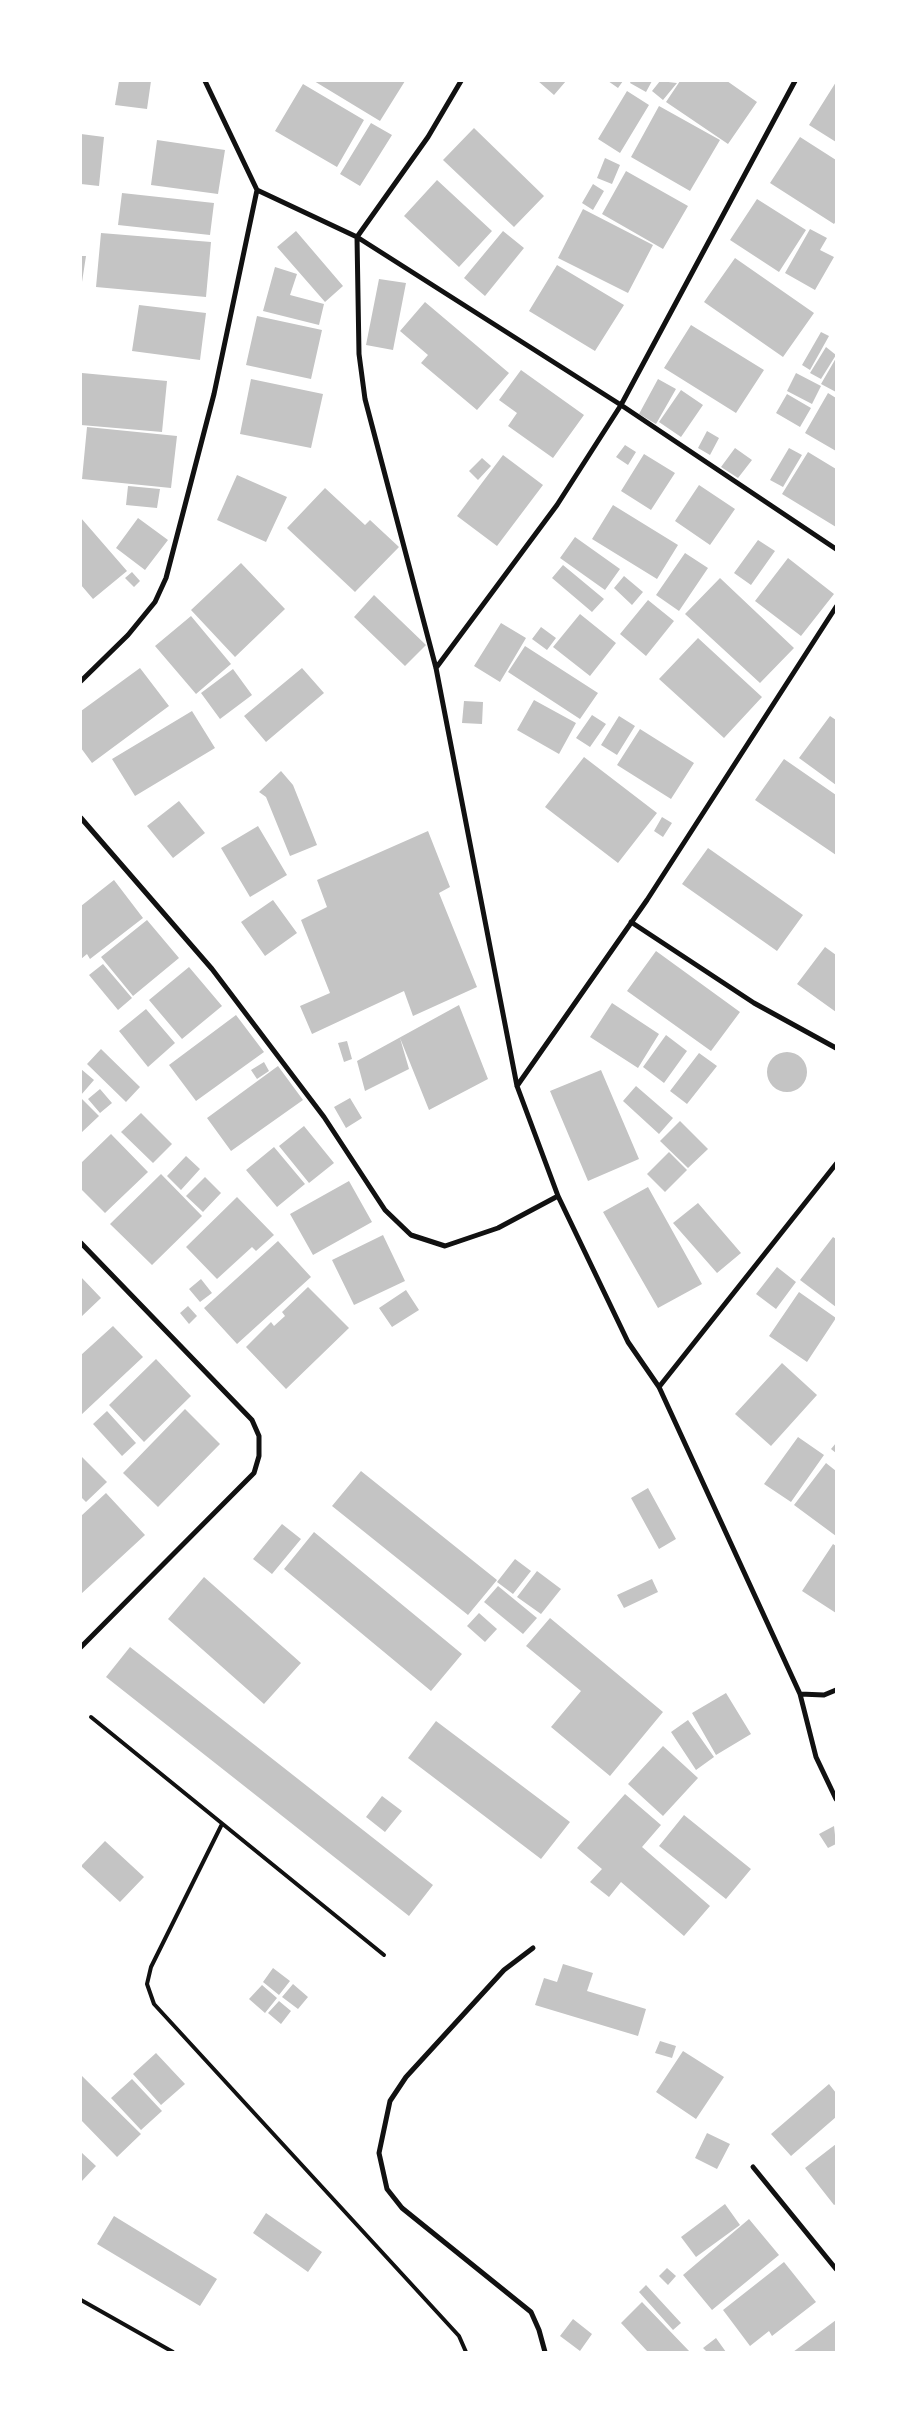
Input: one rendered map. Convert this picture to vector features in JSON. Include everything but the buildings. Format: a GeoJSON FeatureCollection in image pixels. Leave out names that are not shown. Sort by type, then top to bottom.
{"type":"FeatureCollection","features":[{"type":"Feature","properties":{"kind":"street"},"geometry":{"type":"LineString","coordinates":[[81,680],[128,635],[155,602],[166,578],[214,394],[257,190],[206,81]]}},
{"type":"Feature","properties":{"kind":"street"},"geometry":{"type":"LineString","coordinates":[[461,81],[428,137],[357,237],[358,345],[366,399],[436,668],[517,1086],[558,1196],[628,1342],[659,1387],[800,1694],[816,1757],[836,1799]]}},
{"type":"Feature","properties":{"kind":"street"},"geometry":{"type":"LineString","coordinates":[[436,668],[557,505],[622,405],[795,81]]}},
{"type":"Feature","properties":{"kind":"street"},"geometry":{"type":"LineString","coordinates":[[257,190],[357,237],[622,405],[836,549]]}},
{"type":"Feature","properties":{"kind":"street"},"geometry":{"type":"LineString","coordinates":[[517,1086],[632,922],[836,607]]}},
{"type":"Feature","properties":{"kind":"street"},"geometry":{"type":"LineString","coordinates":[[81,818],[212,969],[324,1117],[385,1210],[411,1235],[444,1246],[498,1228],[558,1196]]}},
{"type":"Feature","properties":{"kind":"street"},"geometry":{"type":"LineString","coordinates":[[632,922],[754,1003],[836,1048]]}},
{"type":"Feature","properties":{"kind":"street"},"geometry":{"type":"LineString","coordinates":[[659,1387],[836,1164]]}},
{"type":"Feature","properties":{"kind":"street"},"geometry":{"type":"LineString","coordinates":[[81,1243],[252,1420],[259,1436],[259,1456],[254,1473],[81,1647]]}},
{"type":"Feature","properties":{"kind":"street"},"geometry":{"type":"LineString","coordinates":[[800,1694],[824,1695],[836,1690]]}},
{"type":"Feature","properties":{"kind":"street"},"geometry":{"type":"LineString","coordinates":[[533,1948],[504,1970],[406,2077],[390,2101],[379,2152],[382,2175],[387,2189],[402,2208],[531,2312],[540,2330],[545,2352]]}},
{"type":"Feature","properties":{"kind":"street"},"geometry":{"type":"LineString","coordinates":[[753,2167],[836,2269]]}},
{"type":"Feature","properties":{"kind":"lane"},"geometry":{"type":"LineString","coordinates":[[91,1717],[384,1955]]}},
{"type":"Feature","properties":{"kind":"lane"},"geometry":{"type":"LineString","coordinates":[[222,1824],[151,1967],[147,1984],[154,2004],[459,2336],[466,2352]]}},
{"type":"Feature","properties":{"kind":"lane"},"geometry":{"type":"LineString","coordinates":[[81,2300],[173,2352]]}}]}
